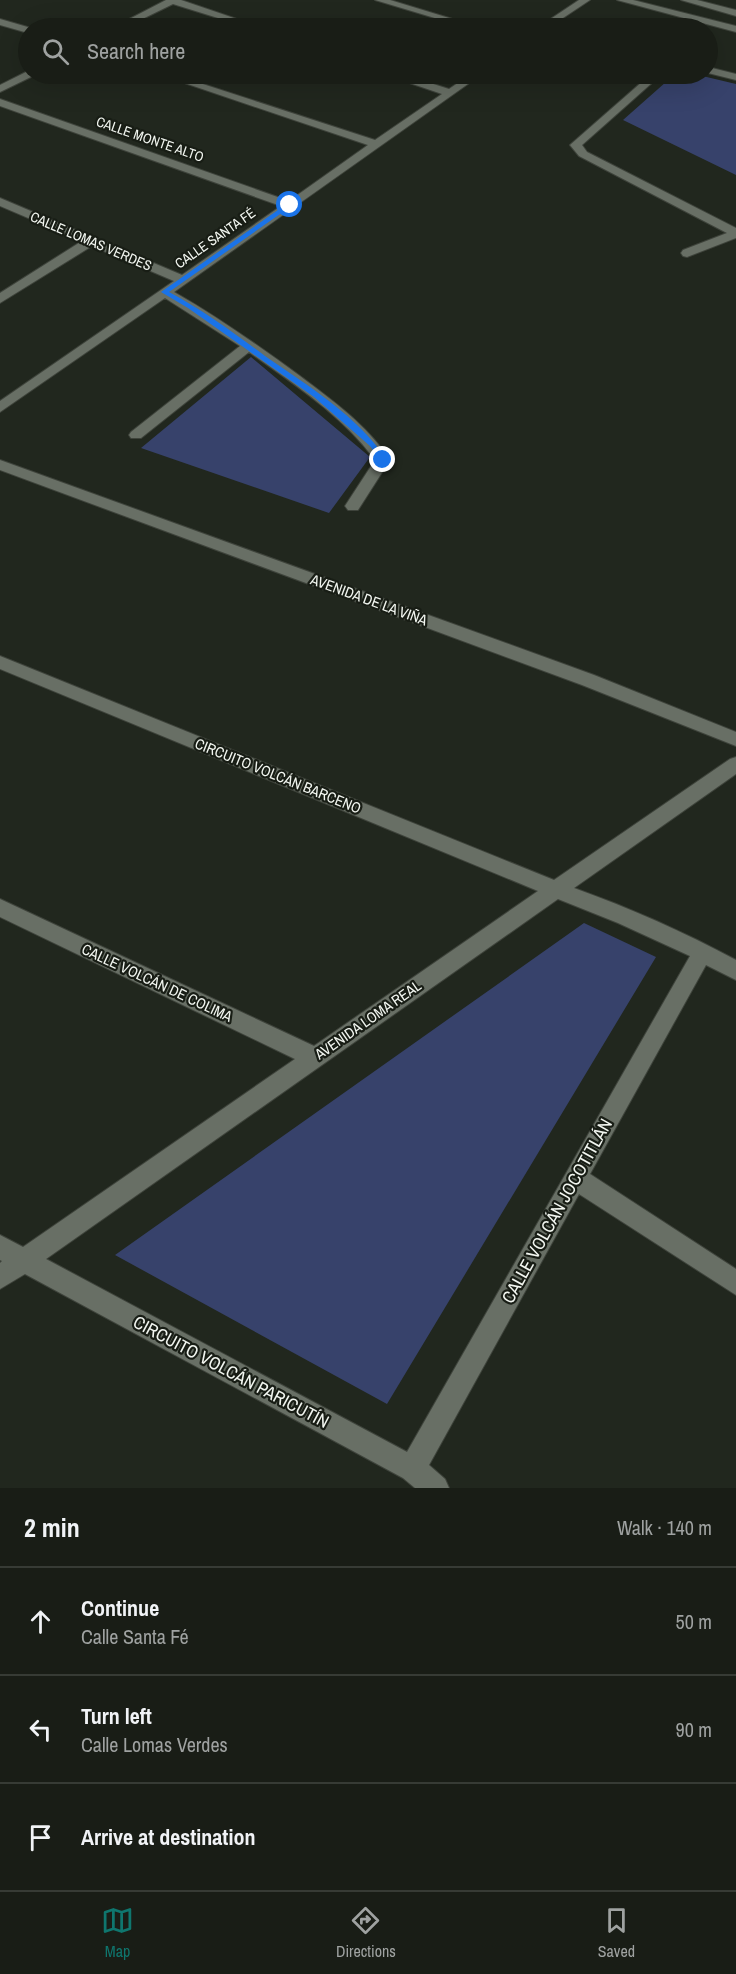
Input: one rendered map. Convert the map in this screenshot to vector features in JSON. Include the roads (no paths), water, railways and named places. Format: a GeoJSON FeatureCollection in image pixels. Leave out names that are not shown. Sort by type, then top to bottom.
{"type":"FeatureCollection","features":[{"type":"Feature","properties":{"kind":"street"},"geometry":{"type":"LineString","coordinates":[[137,18],[173,0],[228,18]]}},
{"type":"Feature","properties":{"kind":"street"},"geometry":{"type":"LineString","coordinates":[[380,0],[442,18]]}},
{"type":"Feature","properties":{"kind":"street"},"geometry":{"type":"LineString","coordinates":[[557,18],[585,0]]}},
{"type":"Feature","properties":{"kind":"street"},"geometry":{"type":"LineString","coordinates":[[622,0],[693,18]]}},
{"type":"Feature","properties":{"kind":"street"},"geometry":{"type":"LineString","coordinates":[[686,0],[736,13]]}},
{"type":"Feature","properties":{"kind":"street"},"geometry":{"type":"LineString","coordinates":[[0,22],[18,27]]}},
{"type":"Feature","properties":{"kind":"street"},"geometry":{"type":"LineString","coordinates":[[718,24],[736,29]]}},
{"type":"Feature","properties":{"kind":"street"},"geometry":{"type":"LineString","coordinates":[[718,72],[736,77]]}},
{"type":"Feature","properties":{"kind":"street"},"geometry":{"type":"LineString","coordinates":[[0,89],[18,80]]}},
{"type":"Feature","properties":{"kind":"street"},"geometry":{"type":"LineString","coordinates":[[193,84],[376,144]]}},
{"type":"Feature","properties":{"kind":"street"},"geometry":{"type":"LineString","coordinates":[[423,84],[450,93]]}},
{"type":"Feature","properties":{"kind":"street","name":"CALLE SANTA FÉ"},"geometry":{"type":"LineString","coordinates":[[0,408],[463,84]]}},
{"type":"Feature","properties":{"kind":"street"},"geometry":{"type":"LineString","coordinates":[[646,84],[576,145],[578,149],[583,154],[736,234]]}},
{"type":"Feature","properties":{"kind":"street","name":"CALLE MONTE ALTO"},"geometry":{"type":"LineString","coordinates":[[0,102],[290,205]]}},
{"type":"Feature","properties":{"kind":"street","name":"CALLE LOMAS VERDES"},"geometry":{"type":"LineString","coordinates":[[0,202],[183,280]]}},
{"type":"Feature","properties":{"kind":"street"},"geometry":{"type":"LineString","coordinates":[[687,253],[736,234]]}},
{"type":"Feature","properties":{"kind":"street"},"geometry":{"type":"LineString","coordinates":[[0,299],[91,241]]}},
{"type":"Feature","properties":{"kind":"street"},"geometry":{"type":"LineString","coordinates":[[164,292],[190,306],[317,395],[373,445],[383,460],[353,506]]}},
{"type":"Feature","properties":{"kind":"street"},"geometry":{"type":"LineString","coordinates":[[136,435],[249,346]]}},
{"type":"Feature","properties":{"kind":"street","name":"AVENIDA DE LA VIÑA"},"geometry":{"type":"LineString","coordinates":[[0,465],[588,680],[736,739]]}},
{"type":"Feature","properties":{"kind":"street","name":"CIRCUITO VOLCÁN BARCENO"},"geometry":{"type":"LineString","coordinates":[[0,662],[556,890]]}},
{"type":"Feature","properties":{"kind":"street","name":"AVENIDA LOMA REAL"},"geometry":{"type":"LineString","coordinates":[[0,1277],[736,764]]}},
{"type":"Feature","properties":{"kind":"street"},"geometry":{"type":"LineString","coordinates":[[556,890],[619,913],[703,952],[736,971]]}},
{"type":"Feature","properties":{"kind":"street","name":"CALLE VOLCÁN DE COLIMA"},"geometry":{"type":"LineString","coordinates":[[0,908],[315,1057]]}},
{"type":"Feature","properties":{"kind":"street","name":"CALLE VOLCÁN JOCOTITLÁN"},"geometry":{"type":"LineString","coordinates":[[412,1469],[703,952]]}},
{"type":"Feature","properties":{"kind":"street"},"geometry":{"type":"LineString","coordinates":[[575,1178],[736,1283]]}},
{"type":"Feature","properties":{"kind":"street"},"geometry":{"type":"LineString","coordinates":[[0,1247],[23,1260]]}},
{"type":"Feature","properties":{"kind":"street","name":"CIRCUITO VOLCÁN PARICUTÍN"},"geometry":{"type":"LineString","coordinates":[[23,1260],[412,1469],[436,1488]]}}]}
